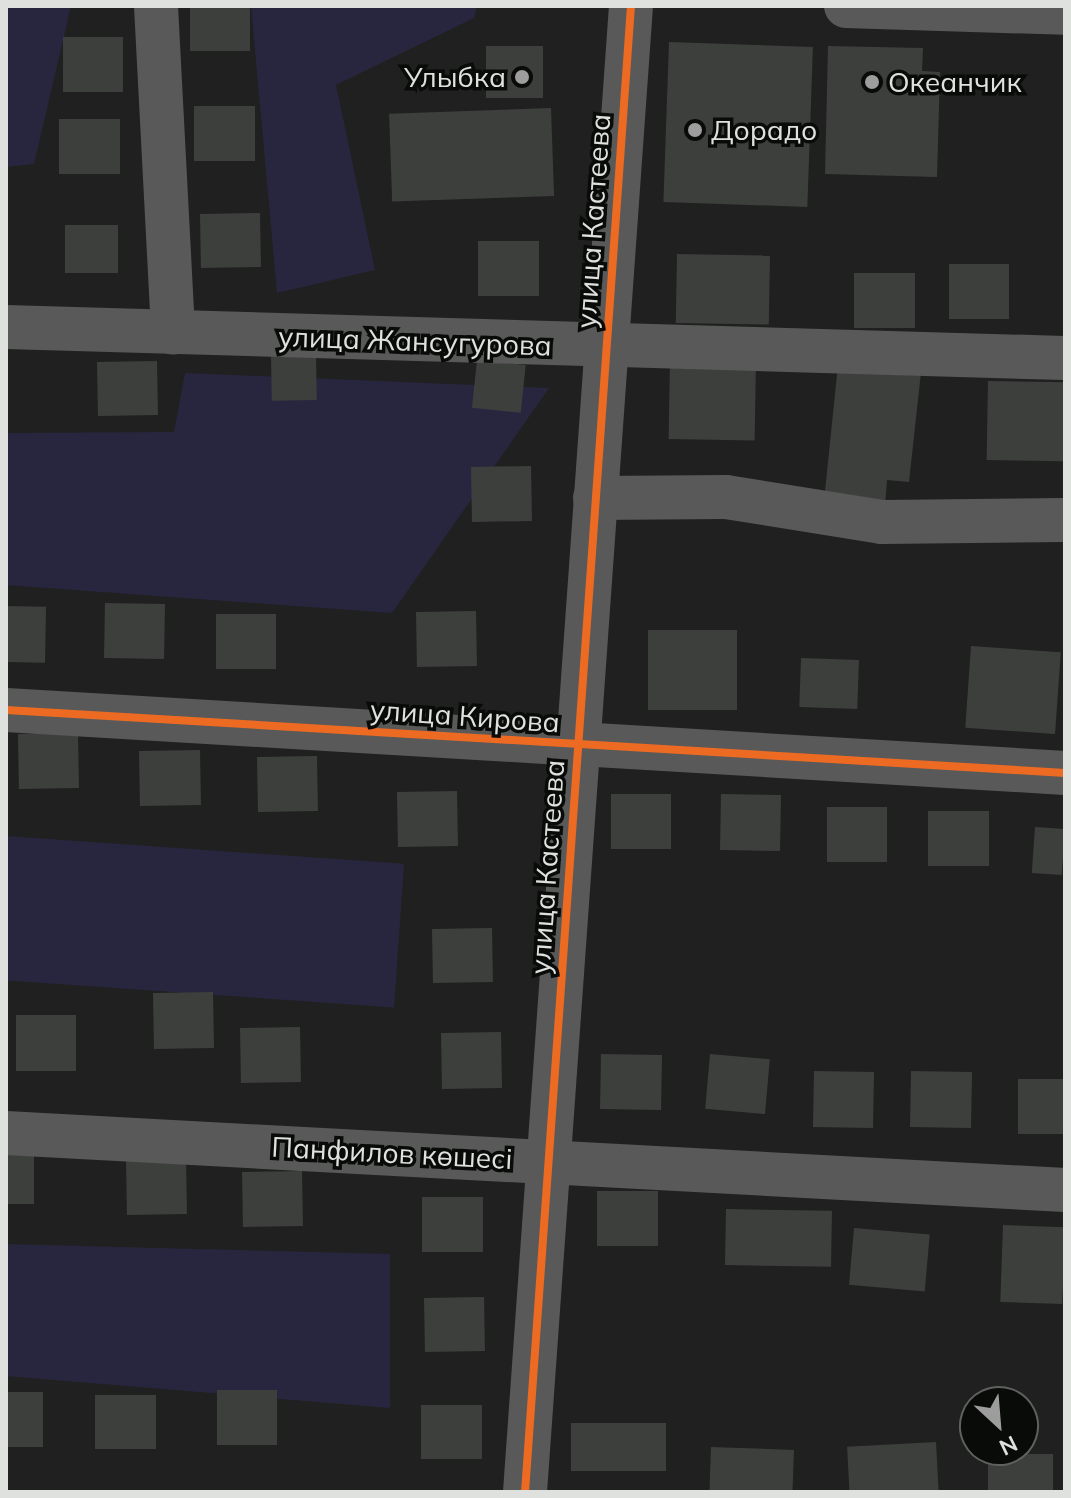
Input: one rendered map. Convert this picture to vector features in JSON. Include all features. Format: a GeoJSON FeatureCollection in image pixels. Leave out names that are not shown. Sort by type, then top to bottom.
{"type":"FeatureCollection","features":[{"type":"Feature","properties":{"kind":"street"},"geometry":{"type":"LineString","coordinates":[[156,6],[173,333]]}},
{"type":"Feature","properties":{"kind":"street","name":"улица Кастеева"},"geometry":{"type":"LineString","coordinates":[[525,1492],[631,6]]}},
{"type":"Feature","properties":{"kind":"street"},"geometry":{"type":"LineString","coordinates":[[846,6],[1065,13]]}},
{"type":"Feature","properties":{"kind":"street","name":"улица Жансугурова"},"geometry":{"type":"LineString","coordinates":[[6,327],[606,348],[1065,358]]}},
{"type":"Feature","properties":{"kind":"street"},"geometry":{"type":"LineString","coordinates":[[595,498],[726,497],[882,522],[1065,520]]}},
{"type":"Feature","properties":{"kind":"street","name":"улица Кирова"},"geometry":{"type":"LineString","coordinates":[[6,710],[1065,773]]}},
{"type":"Feature","properties":{"kind":"street","name":"Панфилов көшесі"},"geometry":{"type":"LineString","coordinates":[[6,1133],[1065,1190]]}},
{"type":"Feature","properties":{"kind":"shaded area"},"geometry":{"type":"Polygon","coordinates":[[[6,6],[71,6],[34,164],[6,167],[6,6]]]}},
{"type":"Feature","properties":{"kind":"shaded area"},"geometry":{"type":"Polygon","coordinates":[[[251,6],[477,6],[474,18],[336,85],[375,270],[277,293],[251,6]]]}},
{"type":"Feature","properties":{"kind":"shaded area"},"geometry":{"type":"Polygon","coordinates":[[[185,373],[549,388],[392,613],[6,585],[6,433],[174,432],[185,373]]]}},
{"type":"Feature","properties":{"kind":"shaded area"},"geometry":{"type":"Polygon","coordinates":[[[6,836],[404,864],[394,1007],[6,980],[6,836]]]}},
{"type":"Feature","properties":{"kind":"shaded area"},"geometry":{"type":"Polygon","coordinates":[[[6,1244],[390,1254],[390,1408],[6,1376],[6,1244]]]}},
{"type":"Feature","properties":{"kind":"building"},"geometry":{"type":"Polygon","coordinates":[[[190,6],[250,6],[250,51],[190,51],[190,6]]]}},
{"type":"Feature","properties":{"kind":"building"},"geometry":{"type":"Polygon","coordinates":[[[63,37],[123,37],[123,92],[63,92],[63,37]]]}},
{"type":"Feature","properties":{"kind":"building"},"geometry":{"type":"Polygon","coordinates":[[[669,42],[813,47],[807,207],[663,202],[669,42]]]}},
{"type":"Feature","properties":{"kind":"building"},"geometry":{"type":"Polygon","coordinates":[[[486,46],[543,46],[543,98],[486,98],[486,46]]]}},
{"type":"Feature","properties":{"kind":"building"},"geometry":{"type":"Polygon","coordinates":[[[828,46],[923,48],[922,71],[940,72],[937,177],[825,174],[828,46]]]}},
{"type":"Feature","properties":{"kind":"building"},"geometry":{"type":"Polygon","coordinates":[[[194,106],[255,106],[255,161],[194,161],[194,106]]]}},
{"type":"Feature","properties":{"kind":"building"},"geometry":{"type":"Polygon","coordinates":[[[551,108],[554,196],[392,202],[389,114],[551,108]]]}},
{"type":"Feature","properties":{"kind":"building"},"geometry":{"type":"Polygon","coordinates":[[[59,119],[120,119],[120,174],[59,174],[59,119]]]}},
{"type":"Feature","properties":{"kind":"building"},"geometry":{"type":"Polygon","coordinates":[[[260,213],[261,267],[201,268],[200,214],[260,213]]]}},
{"type":"Feature","properties":{"kind":"building"},"geometry":{"type":"Polygon","coordinates":[[[65,225],[118,225],[118,273],[65,273],[65,225]]]}},
{"type":"Feature","properties":{"kind":"building"},"geometry":{"type":"Polygon","coordinates":[[[478,241],[539,241],[539,296],[478,296],[478,241]]]}},
{"type":"Feature","properties":{"kind":"building"},"geometry":{"type":"Polygon","coordinates":[[[677,254],[770,256],[769,325],[676,323],[677,254]]]}},
{"type":"Feature","properties":{"kind":"building"},"geometry":{"type":"Polygon","coordinates":[[[949,264],[1009,264],[1009,319],[949,319],[949,264]]]}},
{"type":"Feature","properties":{"kind":"building"},"geometry":{"type":"Polygon","coordinates":[[[854,273],[915,273],[915,328],[854,328],[854,273]]]}},
{"type":"Feature","properties":{"kind":"building"},"geometry":{"type":"Polygon","coordinates":[[[839,355],[922,363],[909,482],[887,480],[885,507],[824,501],[839,355]]]}},
{"type":"Feature","properties":{"kind":"building"},"geometry":{"type":"Polygon","coordinates":[[[316,356],[317,400],[272,401],[271,357],[316,356]]]}},
{"type":"Feature","properties":{"kind":"building"},"geometry":{"type":"Polygon","coordinates":[[[477,360],[526,365],[521,413],[472,408],[477,360]]]}},
{"type":"Feature","properties":{"kind":"building"},"geometry":{"type":"Polygon","coordinates":[[[670,360],[756,362],[755,440],[669,439],[670,360]]]}},
{"type":"Feature","properties":{"kind":"building"},"geometry":{"type":"Polygon","coordinates":[[[157,361],[158,415],[98,416],[97,362],[157,361]]]}},
{"type":"Feature","properties":{"kind":"building"},"geometry":{"type":"Polygon","coordinates":[[[988,381],[1065,382],[1064,461],[987,460],[988,381]]]}},
{"type":"Feature","properties":{"kind":"building"},"geometry":{"type":"Polygon","coordinates":[[[531,466],[532,521],[472,522],[471,467],[531,466]]]}},
{"type":"Feature","properties":{"kind":"building"},"geometry":{"type":"Polygon","coordinates":[[[105,603],[165,604],[164,659],[104,658],[105,603]]]}},
{"type":"Feature","properties":{"kind":"building"},"geometry":{"type":"Polygon","coordinates":[[[6,606],[46,607],[45,663],[6,662],[6,606]]]}},
{"type":"Feature","properties":{"kind":"building"},"geometry":{"type":"Polygon","coordinates":[[[476,611],[477,666],[417,667],[416,612],[476,611]]]}},
{"type":"Feature","properties":{"kind":"building"},"geometry":{"type":"Polygon","coordinates":[[[216,614],[276,614],[276,669],[216,669],[216,614]]]}},
{"type":"Feature","properties":{"kind":"building"},"geometry":{"type":"Polygon","coordinates":[[[648,630],[737,630],[737,710],[648,710],[648,630]]]}},
{"type":"Feature","properties":{"kind":"building"},"geometry":{"type":"Polygon","coordinates":[[[971,646],[1061,652],[1055,734],[965,728],[971,646]]]}},
{"type":"Feature","properties":{"kind":"building"},"geometry":{"type":"Polygon","coordinates":[[[801,658],[859,660],[857,709],[799,707],[801,658]]]}},
{"type":"Feature","properties":{"kind":"building"},"geometry":{"type":"Polygon","coordinates":[[[78,733],[79,788],[19,789],[18,734],[78,733]]]}},
{"type":"Feature","properties":{"kind":"building"},"geometry":{"type":"Polygon","coordinates":[[[200,750],[201,805],[140,806],[139,751],[200,750]]]}},
{"type":"Feature","properties":{"kind":"building"},"geometry":{"type":"Polygon","coordinates":[[[317,756],[318,811],[258,812],[257,757],[317,756]]]}},
{"type":"Feature","properties":{"kind":"building"},"geometry":{"type":"Polygon","coordinates":[[[457,791],[458,846],[398,847],[397,792],[457,791]]]}},
{"type":"Feature","properties":{"kind":"building"},"geometry":{"type":"Polygon","coordinates":[[[611,794],[671,794],[671,849],[611,849],[611,794]]]}},
{"type":"Feature","properties":{"kind":"building"},"geometry":{"type":"Polygon","coordinates":[[[721,794],[781,795],[780,851],[720,850],[721,794]]]}},
{"type":"Feature","properties":{"kind":"building"},"geometry":{"type":"Polygon","coordinates":[[[827,807],[887,807],[887,862],[827,862],[827,807]]]}},
{"type":"Feature","properties":{"kind":"building"},"geometry":{"type":"Polygon","coordinates":[[[928,811],[989,811],[989,866],[928,866],[928,811]]]}},
{"type":"Feature","properties":{"kind":"building"},"geometry":{"type":"Polygon","coordinates":[[[1035,827],[1065,829],[1062,875],[1032,873],[1035,827]]]}},
{"type":"Feature","properties":{"kind":"building"},"geometry":{"type":"Polygon","coordinates":[[[492,928],[493,982],[433,983],[432,929],[492,928]]]}},
{"type":"Feature","properties":{"kind":"building"},"geometry":{"type":"Polygon","coordinates":[[[213,992],[214,1048],[154,1049],[153,993],[213,992]]]}},
{"type":"Feature","properties":{"kind":"building"},"geometry":{"type":"Polygon","coordinates":[[[16,1015],[76,1015],[76,1071],[16,1071],[16,1015]]]}},
{"type":"Feature","properties":{"kind":"building"},"geometry":{"type":"Polygon","coordinates":[[[300,1027],[301,1082],[241,1083],[240,1028],[300,1027]]]}},
{"type":"Feature","properties":{"kind":"building"},"geometry":{"type":"Polygon","coordinates":[[[501,1032],[502,1088],[442,1089],[441,1033],[501,1032]]]}},
{"type":"Feature","properties":{"kind":"building"},"geometry":{"type":"Polygon","coordinates":[[[601,1054],[662,1055],[661,1110],[600,1109],[601,1054]]]}},
{"type":"Feature","properties":{"kind":"building"},"geometry":{"type":"Polygon","coordinates":[[[710,1054],[770,1059],[765,1114],[705,1109],[710,1054]]]}},
{"type":"Feature","properties":{"kind":"building"},"geometry":{"type":"Polygon","coordinates":[[[814,1071],[874,1072],[873,1128],[813,1127],[814,1071]]]}},
{"type":"Feature","properties":{"kind":"building"},"geometry":{"type":"Polygon","coordinates":[[[911,1071],[972,1072],[971,1128],[910,1127],[911,1071]]]}},
{"type":"Feature","properties":{"kind":"building"},"geometry":{"type":"Polygon","coordinates":[[[1018,1079],[1065,1079],[1065,1134],[1018,1134],[1018,1079]]]}},
{"type":"Feature","properties":{"kind":"building"},"geometry":{"type":"Polygon","coordinates":[[[6,1149],[34,1149],[34,1204],[6,1204],[6,1149]]]}},
{"type":"Feature","properties":{"kind":"building"},"geometry":{"type":"Polygon","coordinates":[[[186,1159],[187,1214],[127,1215],[126,1160],[186,1159]]]}},
{"type":"Feature","properties":{"kind":"building"},"geometry":{"type":"Polygon","coordinates":[[[302,1171],[303,1226],[243,1227],[242,1172],[302,1171]]]}},
{"type":"Feature","properties":{"kind":"building"},"geometry":{"type":"Polygon","coordinates":[[[597,1191],[658,1191],[658,1246],[597,1246],[597,1191]]]}},
{"type":"Feature","properties":{"kind":"building"},"geometry":{"type":"Polygon","coordinates":[[[422,1197],[483,1197],[483,1252],[422,1252],[422,1197]]]}},
{"type":"Feature","properties":{"kind":"building"},"geometry":{"type":"Polygon","coordinates":[[[726,1209],[832,1211],[831,1267],[725,1265],[726,1209]]]}},
{"type":"Feature","properties":{"kind":"building"},"geometry":{"type":"Polygon","coordinates":[[[1003,1225],[1065,1227],[1062,1304],[1000,1302],[1003,1225]]]}},
{"type":"Feature","properties":{"kind":"building"},"geometry":{"type":"Polygon","coordinates":[[[854,1228],[930,1235],[925,1291],[849,1285],[854,1228]]]}},
{"type":"Feature","properties":{"kind":"building"},"geometry":{"type":"Polygon","coordinates":[[[484,1297],[485,1351],[425,1352],[424,1298],[484,1297]]]}},
{"type":"Feature","properties":{"kind":"building"},"geometry":{"type":"Polygon","coordinates":[[[217,1390],[277,1390],[277,1445],[217,1445],[217,1390]]]}},
{"type":"Feature","properties":{"kind":"building"},"geometry":{"type":"Polygon","coordinates":[[[6,1392],[43,1392],[43,1447],[6,1447],[6,1392]]]}},
{"type":"Feature","properties":{"kind":"building"},"geometry":{"type":"Polygon","coordinates":[[[95,1395],[156,1395],[156,1449],[95,1449],[95,1395]]]}},
{"type":"Feature","properties":{"kind":"building"},"geometry":{"type":"Polygon","coordinates":[[[421,1405],[482,1405],[482,1459],[421,1459],[421,1405]]]}},
{"type":"Feature","properties":{"kind":"building"},"geometry":{"type":"Polygon","coordinates":[[[571,1423],[666,1423],[666,1471],[571,1471],[571,1423]]]}},
{"type":"Feature","properties":{"kind":"building"},"geometry":{"type":"Polygon","coordinates":[[[936,1442],[939,1492],[849,1492],[847,1447],[936,1442]]]}},
{"type":"Feature","properties":{"kind":"building"},"geometry":{"type":"Polygon","coordinates":[[[711,1447],[794,1450],[792,1492],[709,1492],[711,1447]]]}},
{"type":"Feature","properties":{"kind":"building"},"geometry":{"type":"Polygon","coordinates":[[[1039,1454],[1053,1454],[1053,1492],[988,1492],[988,1466],[1039,1466],[1039,1454]]]}},
{"type":"Feature","properties":{"kind":"cycle path"},"geometry":{"type":"LineString","coordinates":[[525,1492],[631,6]]}},
{"type":"Feature","properties":{"kind":"cycle path"},"geometry":{"type":"LineString","coordinates":[[6,710],[1065,773]]}},
{"type":"Feature","properties":{"kind":"place","name":"Улыбка"},"geometry":{"type":"Point","coordinates":[522,77]}},
{"type":"Feature","properties":{"kind":"place","name":"Океанчик"},"geometry":{"type":"Point","coordinates":[872,82]}},
{"type":"Feature","properties":{"kind":"place","name":"Дорадо"},"geometry":{"type":"Point","coordinates":[695,130]}}]}
